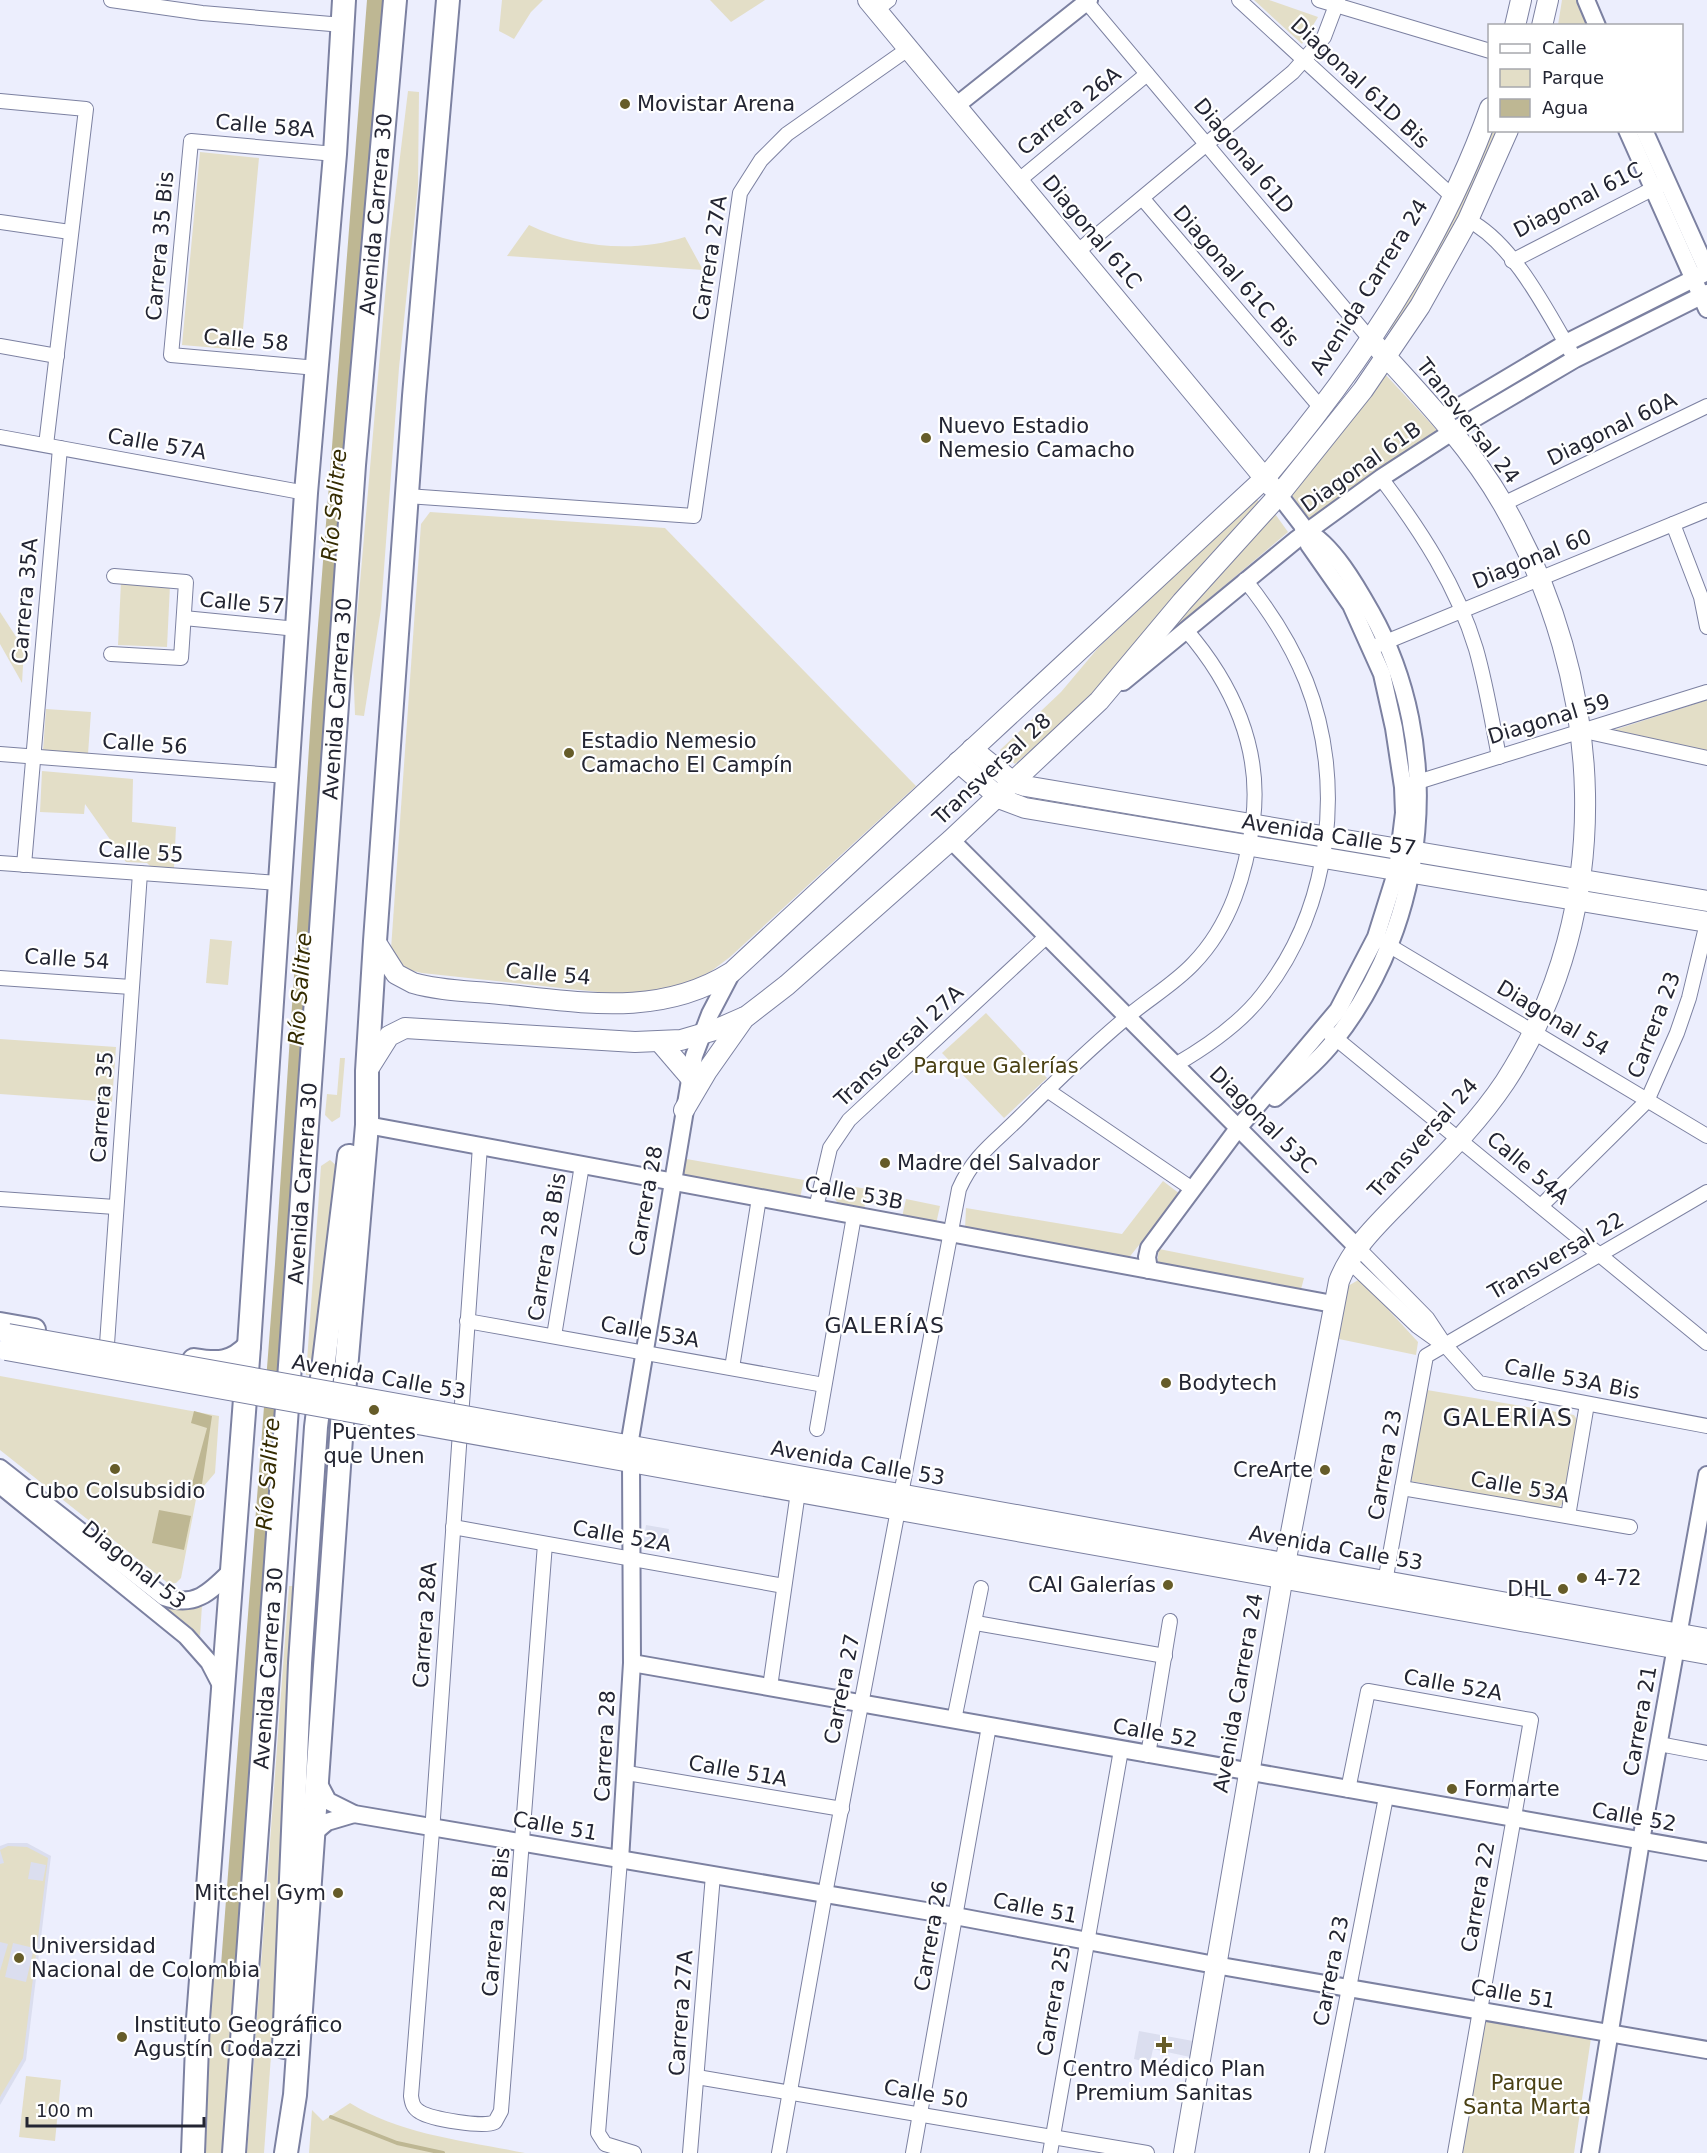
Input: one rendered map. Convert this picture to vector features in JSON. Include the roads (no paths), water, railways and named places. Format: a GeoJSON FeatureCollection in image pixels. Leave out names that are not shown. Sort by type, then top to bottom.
{"type":"FeatureCollection","features":[{"type":"Feature","properties":{"kind":"highway","name":"Avenida Carrera 30"},"geometry":{"type":"LineString","coordinates":[[194,2153],[197,2030],[224,1693],[306,493],[335,154],[344,0]]}},
{"type":"Feature","properties":{"kind":"highway","name":"Avenida Carrera 30"},"geometry":{"type":"LineString","coordinates":[[234,2153],[350,513],[395,0]]}},
{"type":"Feature","properties":{"kind":"highway","name":"Avenida Carrera 30"},"geometry":{"type":"LineString","coordinates":[[286,2153],[295,2095],[345,1381],[367,1125],[367,1071],[375,940],[407,496],[448,0]]}},
{"type":"Feature","properties":{"kind":"highway","name":"Avenida Carrera 30"},"geometry":{"type":"LineString","coordinates":[[286,2153],[282,2097],[288,1932],[300,1663],[320,1379],[351,1142],[367,1071]]}},
{"type":"Feature","properties":{"kind":"highway"},"geometry":{"type":"LineString","coordinates":[[3,1338],[107,1344],[221,1363],[239,1356],[249,1346]]}},
{"type":"Feature","properties":{"kind":"main road"},"geometry":{"type":"LineString","coordinates":[[1515,24],[1521,0]]}},
{"type":"Feature","properties":{"kind":"main road"},"geometry":{"type":"LineString","coordinates":[[1542,24],[1548,0]]}},
{"type":"Feature","properties":{"kind":"main road","name":"Diagonal 61C"},"geometry":{"type":"LineString","coordinates":[[878,3],[908,49],[957,105],[1279,495]]}},
{"type":"Feature","properties":{"kind":"main road","name":"Avenida Carrera 24"},"geometry":{"type":"LineString","coordinates":[[1265,478],[1321,408],[1370,339],[1452,197],[1488,113]]}},
{"type":"Feature","properties":{"kind":"main road"},"geometry":{"type":"LineString","coordinates":[[1279,495],[1386,357],[1435,280],[1468,220],[1507,132]]}},
{"type":"Feature","properties":{"kind":"main road","name":"Transversal 24"},"geometry":{"type":"LineString","coordinates":[[1352,1253],[1460,1139],[1503,1085],[1534,1030],[1557,975],[1577,900],[1586,806],[1582,731],[1567,654],[1540,579],[1503,504],[1446,425],[1370,339]]}},
{"type":"Feature","properties":{"kind":"main road","name":"Transversal 28"},"geometry":{"type":"LineString","coordinates":[[732,972],[1265,478]]}},
{"type":"Feature","properties":{"kind":"main road","name":"Transversal 28"},"geometry":{"type":"LineString","coordinates":[[701,1035],[747,1016],[793,980],[951,840],[1099,701],[1182,602],[1279,495]]}},
{"type":"Feature","properties":{"kind":"main road","name":"Avenida Calle 57"},"geometry":{"type":"LineString","coordinates":[[965,756],[1012,782],[1707,901]]}},
{"type":"Feature","properties":{"kind":"main road","name":"Avenida Calle 57"},"geometry":{"type":"LineString","coordinates":[[965,756],[998,796],[1009,804],[1025,808],[1707,923]]}},
{"type":"Feature","properties":{"kind":"main road","name":"Calle 54"},"geometry":{"type":"LineString","coordinates":[[375,940],[396,974],[413,983],[543,998],[627,1004],[651,1003],[693,993],[732,972]]}},
{"type":"Feature","properties":{"kind":"main road"},"geometry":{"type":"LineString","coordinates":[[684,1110],[707,1071],[747,1016]]}},
{"type":"Feature","properties":{"kind":"main road"},"geometry":{"type":"LineString","coordinates":[[367,1071],[389,1036],[397,1031],[415,1027],[660,1042],[701,1035]]}},
{"type":"Feature","properties":{"kind":"main road"},"geometry":{"type":"LineString","coordinates":[[660,1042],[690,1077]]}},
{"type":"Feature","properties":{"kind":"main road","name":"Avenida Carrera 24"},"geometry":{"type":"LineString","coordinates":[[1184,2153],[1284,1570],[1333,1304],[1352,1253]]}},
{"type":"Feature","properties":{"kind":"main road","name":"Avenida Calle 53"},"geometry":{"type":"LineString","coordinates":[[3,1338],[630,1454],[1677,1641],[1707,1639]]}},
{"type":"Feature","properties":{"kind":"main road","name":"Avenida Calle 53"},"geometry":{"type":"LineString","coordinates":[[630,1454],[798,1492],[901,1502]]}},
{"type":"Feature","properties":{"kind":"main road","name":"Avenida Calle 53"},"geometry":{"type":"LineString","coordinates":[[1284,1570],[1385,1582],[1677,1641],[1707,1654]]}},
{"type":"Feature","properties":{"kind":"street"},"geometry":{"type":"LineString","coordinates":[[111,0],[202,13],[343,25]]}},
{"type":"Feature","properties":{"kind":"street"},"geometry":{"type":"LineString","coordinates":[[957,105],[1087,0]]}},
{"type":"Feature","properties":{"kind":"street","name":"Diagonal 61D"},"geometry":{"type":"LineString","coordinates":[[1087,0],[1370,339]]}},
{"type":"Feature","properties":{"kind":"street","name":"Diagonal 61D Bis"},"geometry":{"type":"LineString","coordinates":[[1239,0],[1452,197]]}},
{"type":"Feature","properties":{"kind":"street"},"geometry":{"type":"LineString","coordinates":[[1319,0],[1338,3],[1488,50]]}},
{"type":"Feature","properties":{"kind":"street"},"geometry":{"type":"LineString","coordinates":[[1586,0],[1596,24]]}},
{"type":"Feature","properties":{"kind":"street"},"geometry":{"type":"LineString","coordinates":[[1077,252],[1208,146],[1305,61],[1324,37],[1338,3]]}},
{"type":"Feature","properties":{"kind":"street","name":"Carrera 27A"},"geometry":{"type":"LineString","coordinates":[[407,496],[694,516],[740,192],[761,160],[787,134],[908,49]]}},
{"type":"Feature","properties":{"kind":"street","name":"Carrera 26A"},"geometry":{"type":"LineString","coordinates":[[1018,181],[1147,74]]}},
{"type":"Feature","properties":{"kind":"street"},"geometry":{"type":"LineString","coordinates":[[0,101],[86,109],[46,445]]}},
{"type":"Feature","properties":{"kind":"street"},"geometry":{"type":"LineString","coordinates":[[1628,132],[1660,185],[1702,273],[1705,299]]}},
{"type":"Feature","properties":{"kind":"street"},"geometry":{"type":"LineString","coordinates":[[1645,132],[1660,185]]}},
{"type":"Feature","properties":{"kind":"street","name":"Calle 58A"},"geometry":{"type":"LineString","coordinates":[[191,141],[335,154]]}},
{"type":"Feature","properties":{"kind":"street","name":"Carrera 35 Bis"},"geometry":{"type":"LineString","coordinates":[[171,355],[191,141]]}},
{"type":"Feature","properties":{"kind":"street","name":"Diagonal 61C"},"geometry":{"type":"LineString","coordinates":[[1512,261],[1660,185]]}},
{"type":"Feature","properties":{"kind":"street","name":"Diagonal 61C Bis"},"geometry":{"type":"LineString","coordinates":[[1143,199],[1321,408]]}},
{"type":"Feature","properties":{"kind":"street"},"geometry":{"type":"LineString","coordinates":[[1468,220],[1496,241],[1512,261],[1575,359]]}},
{"type":"Feature","properties":{"kind":"street"},"geometry":{"type":"LineString","coordinates":[[0,222],[70,232]]}},
{"type":"Feature","properties":{"kind":"street","name":"Diagonal 61B"},"geometry":{"type":"LineString","coordinates":[[1099,701],[1306,531],[1381,478],[1446,425],[1566,343],[1702,273]]}},
{"type":"Feature","properties":{"kind":"street","name":"Diagonal 61B"},"geometry":{"type":"LineString","coordinates":[[1446,425],[1575,359],[1705,299]]}},
{"type":"Feature","properties":{"kind":"street"},"geometry":{"type":"LineString","coordinates":[[0,346],[57,356]]}},
{"type":"Feature","properties":{"kind":"street","name":"Calle 58"},"geometry":{"type":"LineString","coordinates":[[171,355],[317,368]]}},
{"type":"Feature","properties":{"kind":"street","name":"Diagonal 60A"},"geometry":{"type":"LineString","coordinates":[[1503,504],[1707,406]]}},
{"type":"Feature","properties":{"kind":"street","name":"Calle 57A"},"geometry":{"type":"LineString","coordinates":[[0,437],[306,493]]}},
{"type":"Feature","properties":{"kind":"street","name":"Carrera 35A"},"geometry":{"type":"LineString","coordinates":[[24,865],[60,448]]}},
{"type":"Feature","properties":{"kind":"street"},"geometry":{"type":"LineString","coordinates":[[1381,478],[1428,543],[1462,611],[1481,667],[1499,757]]}},
{"type":"Feature","properties":{"kind":"street"},"geometry":{"type":"LineString","coordinates":[[1149,1270],[1147,1257],[1149,1248],[1191,1188],[1239,1127],[1301,1075],[1330,1033],[1352,986],[1382,941],[1404,871],[1411,785],[1388,699],[1379,645],[1309,545],[1306,531],[1279,495]]}},
{"type":"Feature","properties":{"kind":"street","name":"Diagonal 60"},"geometry":{"type":"LineString","coordinates":[[1379,645],[1707,510]]}},
{"type":"Feature","properties":{"kind":"street"},"geometry":{"type":"LineString","coordinates":[[1673,524],[1701,597],[1707,627]]}},
{"type":"Feature","properties":{"kind":"street"},"geometry":{"type":"LineString","coordinates":[[111,654],[181,658],[186,582],[114,576]]}},
{"type":"Feature","properties":{"kind":"street"},"geometry":{"type":"LineString","coordinates":[[1175,1065],[1207,1046],[1237,1022],[1263,995],[1302,931],[1315,896],[1323,858],[1325,760],[1310,692],[1291,646],[1270,612],[1245,580]]}},
{"type":"Feature","properties":{"kind":"street","name":"Calle 57"},"geometry":{"type":"LineString","coordinates":[[184,618],[297,629]]}},
{"type":"Feature","properties":{"kind":"street","name":"Carrera 27"},"geometry":{"type":"LineString","coordinates":[[779,2153],[825,1894],[959,1189],[972,1164],[1047,1090],[1127,1017],[1194,963],[1220,928],[1239,889],[1252,824],[1255,792],[1252,756],[1243,722],[1224,681],[1186,630]]}},
{"type":"Feature","properties":{"kind":"street","name":"Diagonal 59"},"geometry":{"type":"LineString","coordinates":[[1411,785],[1707,692]]}},
{"type":"Feature","properties":{"kind":"street"},"geometry":{"type":"LineString","coordinates":[[1582,731],[1707,758]]}},
{"type":"Feature","properties":{"kind":"street","name":"Calle 56"},"geometry":{"type":"LineString","coordinates":[[0,754],[287,776]]}},
{"type":"Feature","properties":{"kind":"street","name":"Diagonal 53C"},"geometry":{"type":"LineString","coordinates":[[951,840],[1239,1127],[1417,1326],[1445,1345]]}},
{"type":"Feature","properties":{"kind":"street","name":"Calle 55"},"geometry":{"type":"LineString","coordinates":[[0,863],[279,883]]}},
{"type":"Feature","properties":{"kind":"street","name":"Carrera 35"},"geometry":{"type":"LineString","coordinates":[[107,1344],[140,873]]}},
{"type":"Feature","properties":{"kind":"street","name":"Carrera 23"},"geometry":{"type":"LineString","coordinates":[[1541,1206],[1647,1101],[1677,1033],[1697,971],[1707,923]]}},
{"type":"Feature","properties":{"kind":"street","name":"Transversal 27A"},"geometry":{"type":"LineString","coordinates":[[816,1208],[830,1148],[849,1120],[1047,936]]}},
{"type":"Feature","properties":{"kind":"street","name":"Diagonal 54"},"geometry":{"type":"LineString","coordinates":[[1382,941],[1534,1030],[1707,1136]]}},
{"type":"Feature","properties":{"kind":"street","name":"Carrera 28"},"geometry":{"type":"LineString","coordinates":[[634,2153],[612,2147],[600,2138],[598,2126],[627,1773],[632,1663],[630,1454],[643,1352],[690,1077],[701,1035],[732,972]]}},
{"type":"Feature","properties":{"kind":"street","name":"Calle 54"},"geometry":{"type":"LineString","coordinates":[[0,978],[131,987]]}},
{"type":"Feature","properties":{"kind":"street","name":"Calle 54A"},"geometry":{"type":"LineString","coordinates":[[1330,1033],[1707,1343]]}},
{"type":"Feature","properties":{"kind":"street"},"geometry":{"type":"LineString","coordinates":[[1047,1090],[1191,1188]]}},
{"type":"Feature","properties":{"kind":"street","name":"Calle 53B"},"geometry":{"type":"LineString","coordinates":[[367,1125],[1333,1304]]}},
{"type":"Feature","properties":{"kind":"street","name":"Carrera 28A"},"geometry":{"type":"LineString","coordinates":[[480,1146],[433,1828],[411,2096],[414,2106],[423,2114],[483,2126],[495,2122]]}},
{"type":"Feature","properties":{"kind":"street","name":"Carrera 28 Bis"},"geometry":{"type":"LineString","coordinates":[[554,1336],[582,1165]]}},
{"type":"Feature","properties":{"kind":"street","name":"Transversal 22"},"geometry":{"type":"LineString","coordinates":[[1426,1356],[1707,1192]]}},
{"type":"Feature","properties":{"kind":"street"},"geometry":{"type":"LineString","coordinates":[[732,1368],[759,1198]]}},
{"type":"Feature","properties":{"kind":"street"},"geometry":{"type":"LineString","coordinates":[[0,1199],[115,1207]]}},
{"type":"Feature","properties":{"kind":"street"},"geometry":{"type":"LineString","coordinates":[[817,1429],[854,1216]]}},
{"type":"Feature","properties":{"kind":"street","name":"Calle 53A"},"geometry":{"type":"LineString","coordinates":[[467,1321],[824,1385]]}},
{"type":"Feature","properties":{"kind":"street","name":"Calle 53A Bis"},"geometry":{"type":"LineString","coordinates":[[1445,1345],[1479,1383],[1707,1426]]}},
{"type":"Feature","properties":{"kind":"street","name":"Carrera 23"},"geometry":{"type":"LineString","coordinates":[[1385,1582],[1426,1356]]}},
{"type":"Feature","properties":{"kind":"street"},"geometry":{"type":"LineString","coordinates":[[1568,1516],[1587,1404]]}},
{"type":"Feature","properties":{"kind":"street","name":"Diagonal 53"},"geometry":{"type":"LineString","coordinates":[[0,1468],[164,1597],[182,1602],[195,1600],[206,1595],[231,1571]]}},
{"type":"Feature","properties":{"kind":"street","name":"Carrera 21"},"geometry":{"type":"LineString","coordinates":[[1590,2153],[1641,1841],[1707,1475]]}},
{"type":"Feature","properties":{"kind":"street","name":"Diagonal 53"},"geometry":{"type":"LineString","coordinates":[[0,1485],[186,1636],[210,1662],[224,1693]]}},
{"type":"Feature","properties":{"kind":"street","name":"Calle 53A"},"geometry":{"type":"LineString","coordinates":[[1402,1488],[1630,1527]]}},
{"type":"Feature","properties":{"kind":"street"},"geometry":{"type":"LineString","coordinates":[[770,1687],[798,1492]]}},
{"type":"Feature","properties":{"kind":"street","name":"Calle 52A"},"geometry":{"type":"LineString","coordinates":[[453,1527],[784,1586]]}},
{"type":"Feature","properties":{"kind":"street","name":"Carrera 28 Bis"},"geometry":{"type":"LineString","coordinates":[[495,2122],[501,2111],[524,1843],[545,1544]]}},
{"type":"Feature","properties":{"kind":"street"},"geometry":{"type":"LineString","coordinates":[[954,1720],[976,1623],[981,1588]]}},
{"type":"Feature","properties":{"kind":"street"},"geometry":{"type":"LineString","coordinates":[[1148,1755],[1170,1621]]}},
{"type":"Feature","properties":{"kind":"street"},"geometry":{"type":"LineString","coordinates":[[976,1623],[1166,1656]]}},
{"type":"Feature","properties":{"kind":"street","name":"Calle 52"},"geometry":{"type":"LineString","coordinates":[[632,1663],[1707,1852]]}},
{"type":"Feature","properties":{"kind":"street","name":"Calle 52A"},"geometry":{"type":"LineString","coordinates":[[1348,1790],[1368,1691],[1531,1720]]}},
{"type":"Feature","properties":{"kind":"street","name":"Carrera 22"},"geometry":{"type":"LineString","coordinates":[[1455,2153],[1531,1720]]}},
{"type":"Feature","properties":{"kind":"street","name":"Carrera 26"},"geometry":{"type":"LineString","coordinates":[[913,2153],[989,1726]]}},
{"type":"Feature","properties":{"kind":"street"},"geometry":{"type":"LineString","coordinates":[[1659,1744],[1707,1753]]}},
{"type":"Feature","properties":{"kind":"street","name":"Carrera 25"},"geometry":{"type":"LineString","coordinates":[[1050,2153],[1121,1750]]}},
{"type":"Feature","properties":{"kind":"street","name":"Calle 51A"},"geometry":{"type":"LineString","coordinates":[[627,1773],[842,1809]]}},
{"type":"Feature","properties":{"kind":"street","name":"Calle 51"},"geometry":{"type":"LineString","coordinates":[[318,1782],[328,1801],[354,1814],[955,1916],[1215,1965],[1707,2050]]}},
{"type":"Feature","properties":{"kind":"street","name":"Carrera 23"},"geometry":{"type":"LineString","coordinates":[[1317,2153],[1386,1797]]}},
{"type":"Feature","properties":{"kind":"street","name":"Calle 51"},"geometry":{"type":"LineString","coordinates":[[314,1833],[327,1822],[354,1814]]}},
{"type":"Feature","properties":{"kind":"street","name":"Carrera 27A"},"geometry":{"type":"LineString","coordinates":[[690,2153],[713,1875]]}},
{"type":"Feature","properties":{"kind":"street","name":"Calle 50"},"geometry":{"type":"LineString","coordinates":[[697,2077],[1147,2153]]}},
{"type":"Feature","properties":{"kind":"water","name":"Río Salitre"},"geometry":{"type":"Polygon","coordinates":[[[367,0],[387,0],[235,1979],[220,1978],[275,1264],[312,702],[367,0]]]}},
{"type":"Feature","properties":{"kind":"water"},"geometry":{"type":"Polygon","coordinates":[[[194,1411],[212,1416],[202,1484],[197,1493],[190,1491],[207,1428],[191,1423],[194,1411]]]}},
{"type":"Feature","properties":{"kind":"water"},"geometry":{"type":"Polygon","coordinates":[[[159,1510],[191,1516],[184,1550],[152,1543],[159,1510]]]}},
{"type":"Feature","properties":{"kind":"waterway"},"geometry":{"type":"LineString","coordinates":[[331,2117],[397,2143],[443,2153]]}},
{"type":"Feature","properties":{"kind":"place","name":"Movistar Arena"},"geometry":{"type":"Point","coordinates":[625,104]}},
{"type":"Feature","properties":{"kind":"place","name":"Nuevo Estadio Nemesio Camacho"},"geometry":{"type":"Point","coordinates":[926,438]}},
{"type":"Feature","properties":{"kind":"place","name":"Estadio Nemesio Camacho El Campín"},"geometry":{"type":"Point","coordinates":[569,753]}},
{"type":"Feature","properties":{"kind":"place","name":"Madre del Salvador"},"geometry":{"type":"Point","coordinates":[885,1163]}},
{"type":"Feature","properties":{"kind":"place","name":"Bodytech"},"geometry":{"type":"Point","coordinates":[1166,1383]}},
{"type":"Feature","properties":{"kind":"place","name":"Puentes que Unen"},"geometry":{"type":"Point","coordinates":[374,1410]}},
{"type":"Feature","properties":{"kind":"place","name":"Cubo Colsubsidio"},"geometry":{"type":"Point","coordinates":[115,1469]}},
{"type":"Feature","properties":{"kind":"place","name":"CreArte"},"geometry":{"type":"Point","coordinates":[1325,1470]}},
{"type":"Feature","properties":{"kind":"place","name":"4-72"},"geometry":{"type":"Point","coordinates":[1582,1578]}},
{"type":"Feature","properties":{"kind":"place","name":"CAI Galerías"},"geometry":{"type":"Point","coordinates":[1168,1585]}},
{"type":"Feature","properties":{"kind":"place","name":"DHL"},"geometry":{"type":"Point","coordinates":[1563,1589]}},
{"type":"Feature","properties":{"kind":"place","name":"Formarte"},"geometry":{"type":"Point","coordinates":[1452,1789]}},
{"type":"Feature","properties":{"kind":"place","name":"Mitchel Gym"},"geometry":{"type":"Point","coordinates":[338,1893]}},
{"type":"Feature","properties":{"kind":"place","name":"Universidad Nacional de Colombia"},"geometry":{"type":"Point","coordinates":[19,1958]}},
{"type":"Feature","properties":{"kind":"place","name":"Instituto Geográfico Agustín Codazzi"},"geometry":{"type":"Point","coordinates":[122,2037]}},
{"type":"Feature","properties":{"kind":"place","name":"Centro Médico Plan Premium Sanitas"},"geometry":{"type":"Point","coordinates":[1164,2045]}},
{"type":"Feature","properties":{"kind":"district","name":"GALERÍAS"},"geometry":{"type":"Point","coordinates":[885,1325]}},
{"type":"Feature","properties":{"kind":"district","name":"GALERÍAS"},"geometry":{"type":"Point","coordinates":[1508,1418]}},
{"type":"Feature","properties":{"kind":"park label","name":"Parque Galerías"},"geometry":{"type":"Point","coordinates":[996,1066]}},
{"type":"Feature","properties":{"kind":"park label","name":"Parque Santa Marta"},"geometry":{"type":"Point","coordinates":[1527,2095]}}]}
